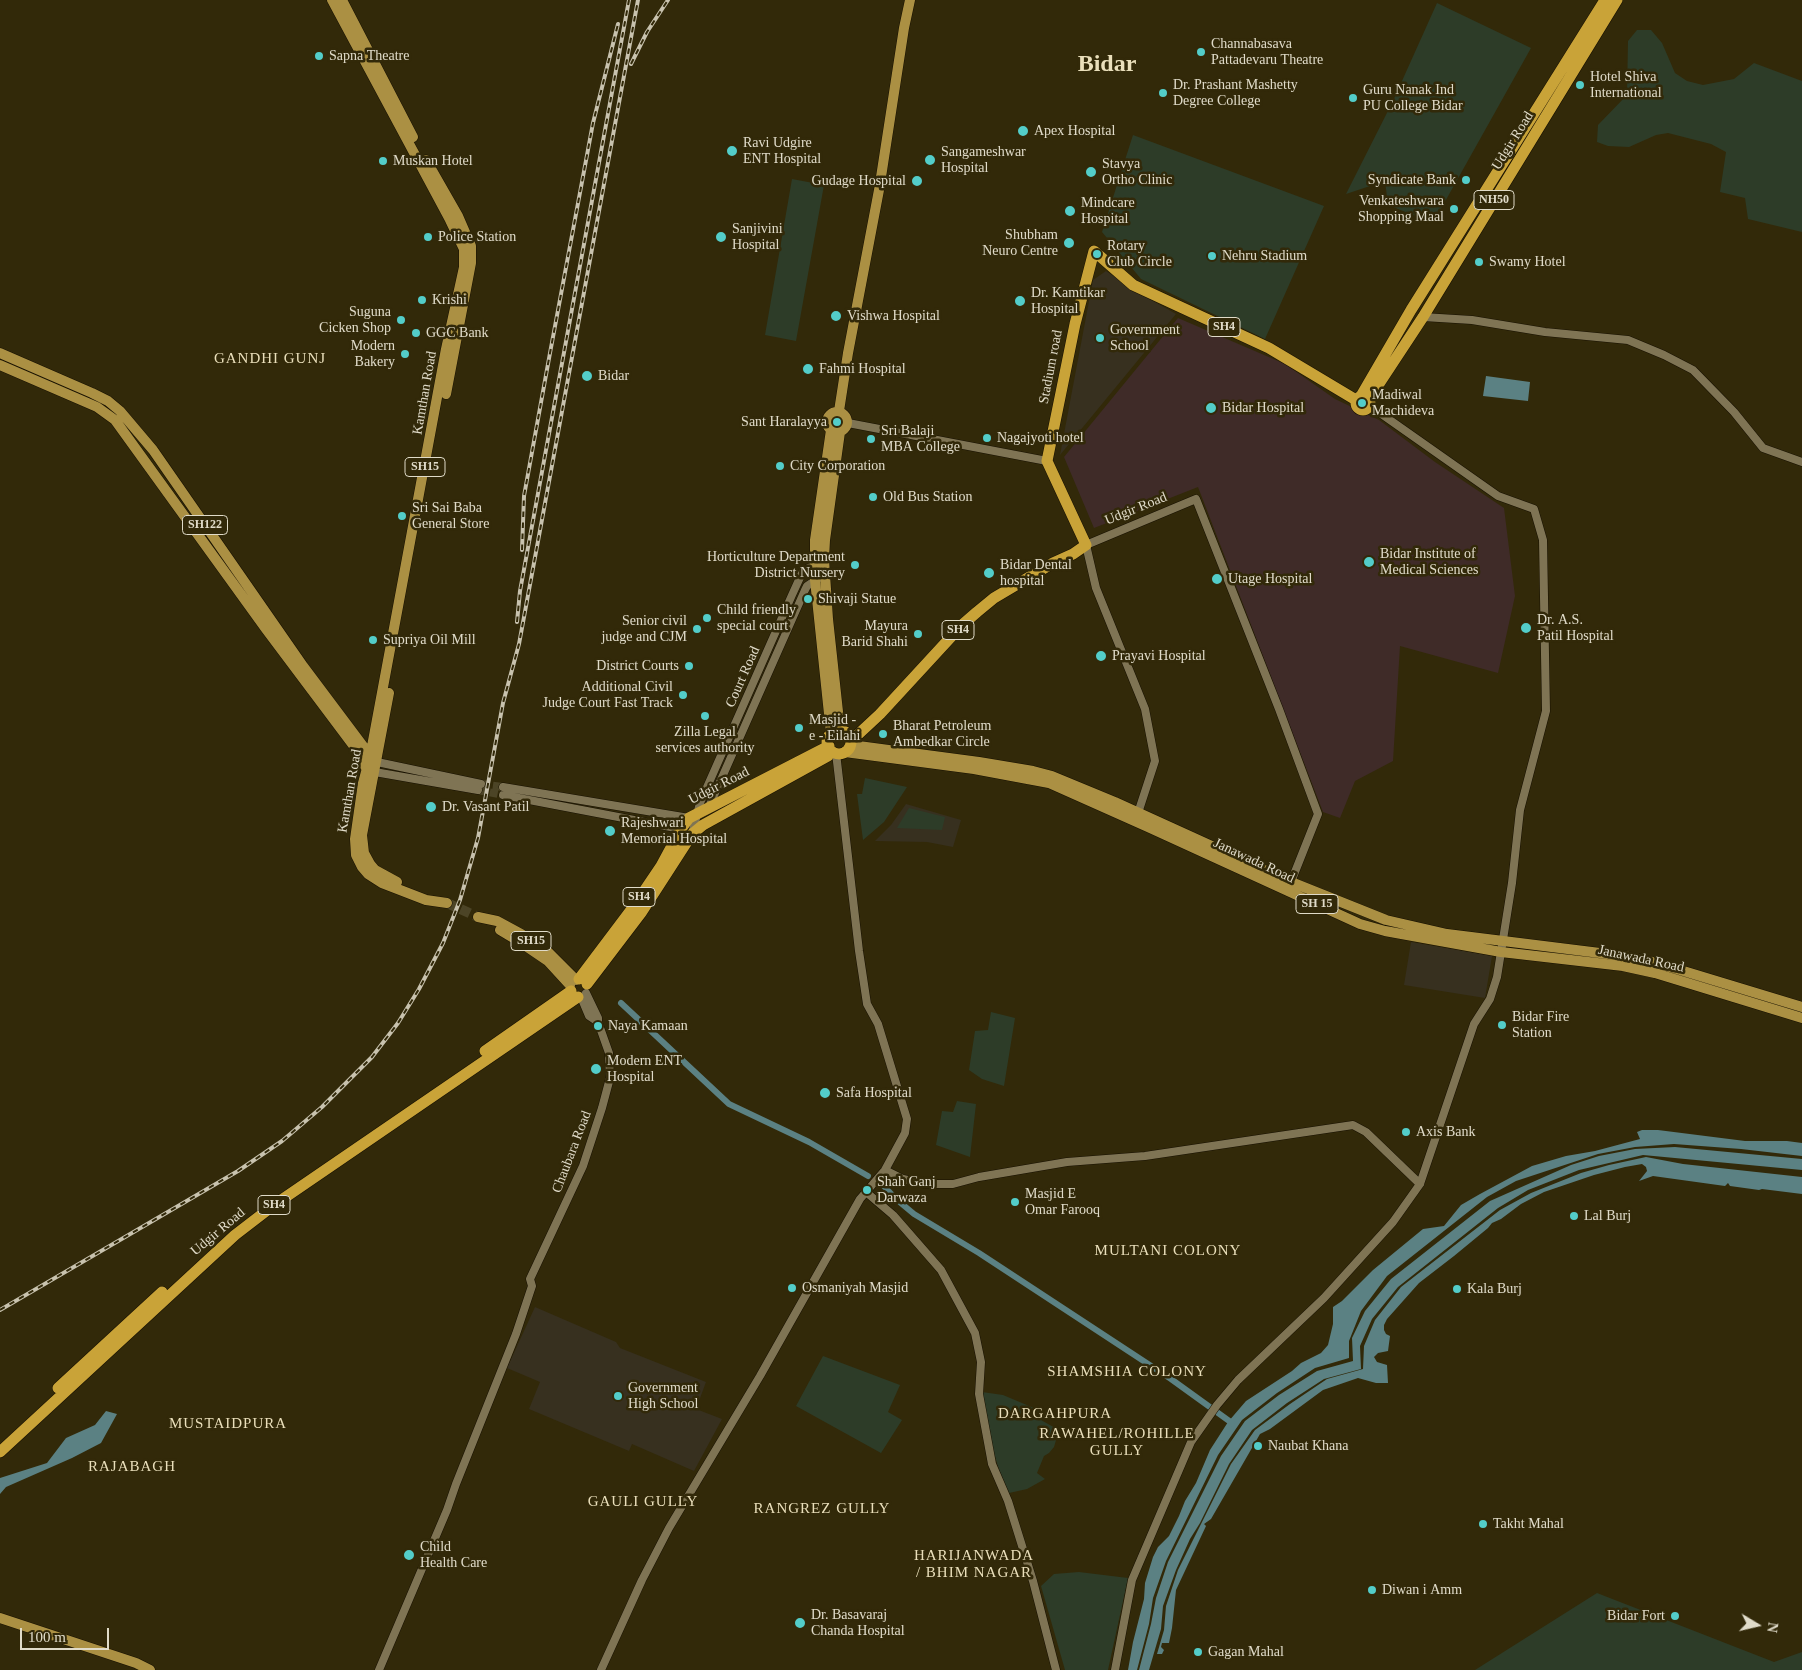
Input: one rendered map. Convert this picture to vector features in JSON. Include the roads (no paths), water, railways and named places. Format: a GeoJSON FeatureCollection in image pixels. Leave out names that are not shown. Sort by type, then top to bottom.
{"type":"FeatureCollection","features":[{"type":"Feature","properties":{"kind":"highway","name":"Udgir Road"},"geometry":{"type":"LineString","coordinates":[[1364,400],[1412,310],[1605,0]]}},
{"type":"Feature","properties":{"kind":"highway","name":"Udgir Road"},"geometry":{"type":"LineString","coordinates":[[1364,400],[1423,317],[1617,0]]}},
{"type":"Feature","properties":{"kind":"highway","name":"Stadium road"},"geometry":{"type":"LineString","coordinates":[[1047,461],[1074,324],[1094,251],[1133,285],[1269,348],[1364,400]]}},
{"type":"Feature","properties":{"kind":"highway"},"geometry":{"type":"LineString","coordinates":[[1047,461],[1086,545]]}},
{"type":"Feature","properties":{"kind":"highway","name":"Udgir Road"},"geometry":{"type":"LineString","coordinates":[[686,831],[703,825],[841,743],[880,714],[962,626],[994,598],[1086,545]]}},
{"type":"Feature","properties":{"kind":"highway","name":"Udgir Road"},"geometry":{"type":"LineString","coordinates":[[0,1452],[235,1235],[274,1205],[579,988],[641,913],[693,816],[841,743]]}},
{"type":"Feature","properties":{"kind":"highway","name":"Udgir Road"},"geometry":{"type":"LineString","coordinates":[[0,1442],[230,1229],[269,1199],[579,988]]}},
{"type":"Feature","properties":{"kind":"main road","name":"Kamthan Road"},"geometry":{"type":"LineString","coordinates":[[332,0],[354,33],[393,107],[467,234],[471,246],[471,263],[397,647],[371,762],[363,829],[359,842],[356,855],[368,874],[382,883],[426,900],[447,903],[390,879],[375,870],[359,842]]}},
{"type":"Feature","properties":{"kind":"main road","name":"Kamthan Road"},"geometry":{"type":"LineString","coordinates":[[342,0],[354,33]]}},
{"type":"Feature","properties":{"kind":"main road"},"geometry":{"type":"LineString","coordinates":[[839,411],[879,190],[910,0]]}},
{"type":"Feature","properties":{"kind":"main road","name":"SH122"},"geometry":{"type":"LineString","coordinates":[[0,353],[92,393],[108,401],[120,411],[153,450],[371,762]]}},
{"type":"Feature","properties":{"kind":"main road"},"geometry":{"type":"LineString","coordinates":[[0,365],[97,407],[115,420],[266,629],[356,749],[371,762]]}},
{"type":"Feature","properties":{"kind":"main road"},"geometry":{"type":"LineString","coordinates":[[839,411],[846,415],[848,423],[846,429],[836,431],[827,425],[827,419],[831,413],[839,411]]}},
{"type":"Feature","properties":{"kind":"main road"},"geometry":{"type":"LineString","coordinates":[[836,431],[824,560],[841,743]]}},
{"type":"Feature","properties":{"kind":"main road"},"geometry":{"type":"LineString","coordinates":[[836,431],[815,540],[815,580],[841,743]]}},
{"type":"Feature","properties":{"kind":"main road","name":"Janawada Road"},"geometry":{"type":"LineString","coordinates":[[841,743],[1033,771],[1082,788],[1291,882],[1386,920],[1447,934],[1624,956],[1802,1007]]}},
{"type":"Feature","properties":{"kind":"main road","name":"Janawada Road"},"geometry":{"type":"LineString","coordinates":[[841,743],[1049,784],[1365,926],[1395,934],[1501,952],[1615,965],[1656,973],[1802,1018]]}},
{"type":"Feature","properties":{"kind":"main road","name":"SH15"},"geometry":{"type":"LineString","coordinates":[[478,917],[497,921],[548,952],[579,988],[520,942],[478,917]]}},
{"type":"Feature","properties":{"kind":"main road"},"geometry":{"type":"LineString","coordinates":[[0,1618],[136,1663],[150,1670]]}},
{"type":"Feature","properties":{"kind":"street"},"geometry":{"type":"LineString","coordinates":[[1423,317],[1472,320],[1545,332],[1628,340],[1693,370],[1734,412],[1763,448],[1802,462]]}},
{"type":"Feature","properties":{"kind":"street"},"geometry":{"type":"LineString","coordinates":[[1114,1670],[1132,1580],[1192,1442],[1217,1405],[1238,1380],[1338,1282],[1393,1222],[1420,1184],[1474,1024],[1490,998],[1497,976],[1512,883],[1520,810],[1546,711],[1543,540],[1534,509],[1498,496],[1364,400]]}},
{"type":"Feature","properties":{"kind":"street"},"geometry":{"type":"LineString","coordinates":[[848,423],[1047,461]]}},
{"type":"Feature","properties":{"kind":"street","name":"Udgir Road"},"geometry":{"type":"LineString","coordinates":[[1086,545],[1196,499],[1280,709],[1318,814],[1291,882]]}},
{"type":"Feature","properties":{"kind":"street"},"geometry":{"type":"LineString","coordinates":[[1086,545],[1096,588],[1145,709],[1147,719],[1155,761],[1138,813]]}},
{"type":"Feature","properties":{"kind":"street","name":"Court Road"},"geometry":{"type":"LineString","coordinates":[[693,816],[803,571],[824,560]]}},
{"type":"Feature","properties":{"kind":"street"},"geometry":{"type":"LineString","coordinates":[[703,825],[708,809],[805,590],[807,586],[825,574]]}},
{"type":"Feature","properties":{"kind":"street"},"geometry":{"type":"LineString","coordinates":[[761,667],[768,672]]}},
{"type":"Feature","properties":{"kind":"street"},"geometry":{"type":"LineString","coordinates":[[602,1670],[642,1580],[669,1528],[760,1376],[866,1192],[885,1170],[905,1133],[907,1120],[878,1024],[867,1004],[859,951],[841,743]]}},
{"type":"Feature","properties":{"kind":"street"},"geometry":{"type":"LineString","coordinates":[[371,762],[479,787]]}},
{"type":"Feature","properties":{"kind":"street"},"geometry":{"type":"LineString","coordinates":[[686,831],[503,791],[693,816]]}},
{"type":"Feature","properties":{"kind":"street","name":"Chaubara Road"},"geometry":{"type":"LineString","coordinates":[[380,1670],[447,1510],[516,1334],[532,1286],[530,1279],[583,1166],[602,1108],[610,1078],[609,1053],[598,1018],[579,988]]}},
{"type":"Feature","properties":{"kind":"street"},"geometry":{"type":"LineString","coordinates":[[885,1170],[903,1179],[924,1184],[953,1184],[979,1177],[1068,1162],[1145,1156],[1353,1125],[1366,1132],[1420,1184]]}},
{"type":"Feature","properties":{"kind":"street"},"geometry":{"type":"LineString","coordinates":[[866,1192],[893,1215],[941,1270],[975,1333],[981,1362],[979,1394],[992,1464],[1008,1501],[1033,1581],[1056,1670]]}},
{"type":"Feature","properties":{"kind":"water"},"geometry":{"type":"Polygon","coordinates":[[[1486,376],[1530,382],[1528,401],[1483,396],[1486,376]]]}},
{"type":"Feature","properties":{"kind":"water"},"geometry":{"type":"Polygon","coordinates":[[[1642,1130],[1658,1130],[1745,1141],[1802,1143],[1802,1156],[1674,1144],[1635,1147],[1598,1154],[1516,1181],[1487,1197],[1387,1276],[1361,1311],[1349,1341],[1349,1358],[1315,1368],[1277,1393],[1242,1420],[1218,1455],[1166,1561],[1153,1598],[1149,1624],[1137,1670],[1128,1670],[1144,1599],[1145,1583],[1153,1557],[1158,1547],[1169,1536],[1185,1501],[1196,1483],[1210,1450],[1228,1422],[1246,1401],[1301,1363],[1321,1353],[1328,1345],[1333,1324],[1333,1307],[1342,1301],[1373,1270],[1423,1229],[1444,1226],[1461,1205],[1480,1194],[1532,1166],[1640,1139],[1637,1132],[1642,1130]]]}},
{"type":"Feature","properties":{"kind":"water"},"geometry":{"type":"Polygon","coordinates":[[[1675,1147],[1802,1159],[1802,1170],[1643,1155],[1579,1170],[1528,1190],[1498,1208],[1398,1287],[1372,1319],[1360,1346],[1361,1369],[1324,1379],[1287,1403],[1252,1430],[1229,1464],[1190,1539],[1163,1606],[1161,1629],[1149,1670],[1139,1670],[1156,1598],[1168,1562],[1221,1456],[1245,1421],[1279,1395],[1317,1371],[1353,1361],[1352,1338],[1365,1311],[1391,1279],[1490,1201],[1571,1165],[1599,1156],[1635,1149],[1675,1147]]]}},
{"type":"Feature","properties":{"kind":"water"},"geometry":{"type":"Polygon","coordinates":[[[1646,1157],[1683,1164],[1802,1177],[1802,1194],[1730,1186],[1728,1183],[1725,1186],[1653,1176],[1639,1181],[1647,1171],[1646,1167],[1642,1164],[1594,1175],[1544,1192],[1492,1223],[1419,1283],[1387,1319],[1384,1330],[1390,1336],[1388,1351],[1378,1353],[1374,1357],[1377,1362],[1387,1365],[1388,1383],[1376,1383],[1358,1378],[1323,1390],[1270,1429],[1260,1434],[1211,1519],[1204,1524],[1206,1526],[1176,1590],[1169,1643],[1162,1643],[1161,1647],[1164,1650],[1162,1654],[1157,1654],[1164,1630],[1166,1606],[1178,1570],[1231,1464],[1255,1430],[1327,1379],[1363,1369],[1364,1346],[1375,1320],[1401,1287],[1500,1210],[1531,1193],[1581,1173],[1646,1157]]]}},
{"type":"Feature","properties":{"kind":"water"},"geometry":{"type":"Polygon","coordinates":[[[106,1411],[117,1414],[101,1443],[6,1487],[0,1494],[0,1478],[47,1463],[66,1438],[95,1425],[106,1411]]]}},
{"type":"Feature","properties":{"kind":"waterway"},"geometry":{"type":"LineString","coordinates":[[621,1003],[729,1104],[809,1142],[868,1176]]}},
{"type":"Feature","properties":{"kind":"waterway"},"geometry":{"type":"LineString","coordinates":[[880,1182],[914,1214],[979,1253],[1171,1379],[1232,1423]]}},
{"type":"Feature","properties":{"kind":"tunnel"},"geometry":{"type":"LineString","coordinates":[[481,784],[503,787]]}},
{"type":"Feature","properties":{"kind":"tunnel"},"geometry":{"type":"LineString","coordinates":[[478,790],[503,795]]}},
{"type":"Feature","properties":{"kind":"tunnel"},"geometry":{"type":"LineString","coordinates":[[447,903],[478,917]]}},
{"type":"Feature","properties":{"kind":"railway"},"geometry":{"type":"LineString","coordinates":[[517,622],[520,591],[629,0]]}},
{"type":"Feature","properties":{"kind":"railway"},"geometry":{"type":"LineString","coordinates":[[0,1310],[238,1171],[282,1141],[322,1107],[372,1057],[398,1023],[419,989],[443,943],[460,900],[478,838],[503,703],[519,644],[638,0]]}},
{"type":"Feature","properties":{"kind":"railway"},"geometry":{"type":"LineString","coordinates":[[631,64],[647,32],[668,0]]}},
{"type":"Feature","properties":{"kind":"railway"},"geometry":{"type":"LineString","coordinates":[[522,550],[524,496],[550,353],[593,123],[618,24]]}},
{"type":"Feature","properties":{"kind":"place","name":"Channabasava Pattadevaru Theatre"},"geometry":{"type":"Point","coordinates":[1201,52]}},
{"type":"Feature","properties":{"kind":"place","name":"Sapna Theatre"},"geometry":{"type":"Point","coordinates":[319,56]}},
{"type":"Feature","properties":{"kind":"place","name":"Hotel Shiva International"},"geometry":{"type":"Point","coordinates":[1580,85]}},
{"type":"Feature","properties":{"kind":"place","name":"Dr. Prashant Mashetty Degree College"},"geometry":{"type":"Point","coordinates":[1163,93]}},
{"type":"Feature","properties":{"kind":"place","name":"Guru Nanak Ind PU College Bidar"},"geometry":{"type":"Point","coordinates":[1353,98]}},
{"type":"Feature","properties":{"kind":"place","name":"Apex Hospital"},"geometry":{"type":"Point","coordinates":[1023,131]}},
{"type":"Feature","properties":{"kind":"place","name":"Ravi Udgire ENT Hospital"},"geometry":{"type":"Point","coordinates":[732,151]}},
{"type":"Feature","properties":{"kind":"place","name":"Sangameshwar Hospital"},"geometry":{"type":"Point","coordinates":[930,160]}},
{"type":"Feature","properties":{"kind":"place","name":"Muskan Hotel"},"geometry":{"type":"Point","coordinates":[383,161]}},
{"type":"Feature","properties":{"kind":"place","name":"Stavya Ortho Clinic"},"geometry":{"type":"Point","coordinates":[1091,172]}},
{"type":"Feature","properties":{"kind":"place","name":"Syndicate Bank"},"geometry":{"type":"Point","coordinates":[1466,180]}},
{"type":"Feature","properties":{"kind":"place","name":"Gudage Hospital"},"geometry":{"type":"Point","coordinates":[917,181]}},
{"type":"Feature","properties":{"kind":"place","name":"Venkateshwara Shopping Maal"},"geometry":{"type":"Point","coordinates":[1454,209]}},
{"type":"Feature","properties":{"kind":"place","name":"Mindcare Hospital"},"geometry":{"type":"Point","coordinates":[1070,211]}},
{"type":"Feature","properties":{"kind":"place","name":"Police Station"},"geometry":{"type":"Point","coordinates":[428,237]}},
{"type":"Feature","properties":{"kind":"place","name":"Sanjivini Hospital"},"geometry":{"type":"Point","coordinates":[721,237]}},
{"type":"Feature","properties":{"kind":"place","name":"Shubham Neuro Centre"},"geometry":{"type":"Point","coordinates":[1069,243]}},
{"type":"Feature","properties":{"kind":"place","name":"Rotary Club Circle"},"geometry":{"type":"Point","coordinates":[1097,254]}},
{"type":"Feature","properties":{"kind":"place","name":"Nehru Stadium"},"geometry":{"type":"Point","coordinates":[1212,256]}},
{"type":"Feature","properties":{"kind":"place","name":"Swamy Hotel"},"geometry":{"type":"Point","coordinates":[1479,262]}},
{"type":"Feature","properties":{"kind":"place","name":"Krishi"},"geometry":{"type":"Point","coordinates":[422,300]}},
{"type":"Feature","properties":{"kind":"place","name":"Dr. Kamtikar Hospital"},"geometry":{"type":"Point","coordinates":[1020,301]}},
{"type":"Feature","properties":{"kind":"place","name":"Vishwa Hospital"},"geometry":{"type":"Point","coordinates":[836,316]}},
{"type":"Feature","properties":{"kind":"place","name":"Suguna Cicken Shop"},"geometry":{"type":"Point","coordinates":[401,320]}},
{"type":"Feature","properties":{"kind":"place","name":"GGC Bank"},"geometry":{"type":"Point","coordinates":[416,333]}},
{"type":"Feature","properties":{"kind":"place","name":"Government School"},"geometry":{"type":"Point","coordinates":[1100,338]}},
{"type":"Feature","properties":{"kind":"place","name":"Modern Bakery"},"geometry":{"type":"Point","coordinates":[405,354]}},
{"type":"Feature","properties":{"kind":"place","name":"Fahmi Hospital"},"geometry":{"type":"Point","coordinates":[808,369]}},
{"type":"Feature","properties":{"kind":"place","name":"Bidar"},"geometry":{"type":"Point","coordinates":[587,376]}},
{"type":"Feature","properties":{"kind":"place","name":"Madiwal Machideva"},"geometry":{"type":"Point","coordinates":[1362,403]}},
{"type":"Feature","properties":{"kind":"place","name":"Bidar Hospital"},"geometry":{"type":"Point","coordinates":[1211,408]}},
{"type":"Feature","properties":{"kind":"place","name":"Sant Haralayya"},"geometry":{"type":"Point","coordinates":[837,422]}},
{"type":"Feature","properties":{"kind":"place","name":"Nagajyoti hotel"},"geometry":{"type":"Point","coordinates":[987,438]}},
{"type":"Feature","properties":{"kind":"place","name":"Sri Balaji MBA College"},"geometry":{"type":"Point","coordinates":[871,439]}},
{"type":"Feature","properties":{"kind":"place","name":"City Corporation"},"geometry":{"type":"Point","coordinates":[780,466]}},
{"type":"Feature","properties":{"kind":"place","name":"Old Bus Station"},"geometry":{"type":"Point","coordinates":[873,497]}},
{"type":"Feature","properties":{"kind":"place","name":"Sri Sai Baba General Store"},"geometry":{"type":"Point","coordinates":[402,516]}},
{"type":"Feature","properties":{"kind":"place","name":"Bidar Institute of Medical Sciences"},"geometry":{"type":"Point","coordinates":[1369,562]}},
{"type":"Feature","properties":{"kind":"place","name":"Horticulture Department District Nursery"},"geometry":{"type":"Point","coordinates":[855,565]}},
{"type":"Feature","properties":{"kind":"place","name":"Bidar Dental hospital"},"geometry":{"type":"Point","coordinates":[989,573]}},
{"type":"Feature","properties":{"kind":"place","name":"Utage Hospital"},"geometry":{"type":"Point","coordinates":[1217,579]}},
{"type":"Feature","properties":{"kind":"place","name":"Shivaji Statue"},"geometry":{"type":"Point","coordinates":[808,599]}},
{"type":"Feature","properties":{"kind":"place","name":"Child friendly special court"},"geometry":{"type":"Point","coordinates":[707,618]}},
{"type":"Feature","properties":{"kind":"place","name":"Dr. A.S. Patil Hospital"},"geometry":{"type":"Point","coordinates":[1526,628]}},
{"type":"Feature","properties":{"kind":"place","name":"Senior civil judge and CJM"},"geometry":{"type":"Point","coordinates":[697,629]}},
{"type":"Feature","properties":{"kind":"place","name":"Mayura Barid Shahi"},"geometry":{"type":"Point","coordinates":[918,634]}},
{"type":"Feature","properties":{"kind":"place","name":"Supriya Oil Mill"},"geometry":{"type":"Point","coordinates":[373,640]}},
{"type":"Feature","properties":{"kind":"place","name":"Prayavi Hospital"},"geometry":{"type":"Point","coordinates":[1101,656]}},
{"type":"Feature","properties":{"kind":"place","name":"District Courts"},"geometry":{"type":"Point","coordinates":[689,666]}},
{"type":"Feature","properties":{"kind":"place","name":"Additional Civil Judge Court Fast Track"},"geometry":{"type":"Point","coordinates":[683,695]}},
{"type":"Feature","properties":{"kind":"place","name":"Zilla Legal services authority"},"geometry":{"type":"Point","coordinates":[705,716]}},
{"type":"Feature","properties":{"kind":"place","name":"Masjid - e - Eilahi"},"geometry":{"type":"Point","coordinates":[799,728]}},
{"type":"Feature","properties":{"kind":"place","name":"Bharat Petroleum Ambedkar Circle"},"geometry":{"type":"Point","coordinates":[883,734]}},
{"type":"Feature","properties":{"kind":"place","name":"Dr. Vasant Patil"},"geometry":{"type":"Point","coordinates":[431,807]}},
{"type":"Feature","properties":{"kind":"place","name":"Rajeshwari Memorial Hospital"},"geometry":{"type":"Point","coordinates":[610,831]}},
{"type":"Feature","properties":{"kind":"place","name":"Bidar Fire Station"},"geometry":{"type":"Point","coordinates":[1502,1025]}},
{"type":"Feature","properties":{"kind":"place","name":"Naya Kamaan"},"geometry":{"type":"Point","coordinates":[598,1026]}},
{"type":"Feature","properties":{"kind":"place","name":"Modern ENT Hospital"},"geometry":{"type":"Point","coordinates":[596,1069]}},
{"type":"Feature","properties":{"kind":"place","name":"Safa Hospital"},"geometry":{"type":"Point","coordinates":[825,1093]}},
{"type":"Feature","properties":{"kind":"place","name":"Axis Bank"},"geometry":{"type":"Point","coordinates":[1406,1132]}},
{"type":"Feature","properties":{"kind":"place","name":"Shah Ganj Darwaza"},"geometry":{"type":"Point","coordinates":[867,1190]}},
{"type":"Feature","properties":{"kind":"place","name":"Masjid E Omar Farooq"},"geometry":{"type":"Point","coordinates":[1015,1202]}},
{"type":"Feature","properties":{"kind":"place","name":"Lal Burj"},"geometry":{"type":"Point","coordinates":[1574,1216]}},
{"type":"Feature","properties":{"kind":"place","name":"Osmaniyah Masjid"},"geometry":{"type":"Point","coordinates":[792,1288]}},
{"type":"Feature","properties":{"kind":"place","name":"Kala Burj"},"geometry":{"type":"Point","coordinates":[1457,1289]}},
{"type":"Feature","properties":{"kind":"place","name":"Government High School"},"geometry":{"type":"Point","coordinates":[618,1396]}},
{"type":"Feature","properties":{"kind":"place","name":"Naubat Khana"},"geometry":{"type":"Point","coordinates":[1258,1446]}},
{"type":"Feature","properties":{"kind":"place","name":"Takht Mahal"},"geometry":{"type":"Point","coordinates":[1483,1524]}},
{"type":"Feature","properties":{"kind":"place","name":"Child Health Care"},"geometry":{"type":"Point","coordinates":[409,1555]}},
{"type":"Feature","properties":{"kind":"place","name":"Diwan i Amm"},"geometry":{"type":"Point","coordinates":[1372,1590]}},
{"type":"Feature","properties":{"kind":"place","name":"Bidar Fort"},"geometry":{"type":"Point","coordinates":[1675,1616]}},
{"type":"Feature","properties":{"kind":"place","name":"Dr. Basavaraj Chanda Hospital"},"geometry":{"type":"Point","coordinates":[800,1623]}},
{"type":"Feature","properties":{"kind":"place","name":"Gagan Mahal"},"geometry":{"type":"Point","coordinates":[1198,1652]}},
{"type":"Feature","properties":{"kind":"district","name":"Bidar"},"geometry":{"type":"Point","coordinates":[1107,65]}},
{"type":"Feature","properties":{"kind":"district","name":"GANDHI GUNJ"},"geometry":{"type":"Point","coordinates":[270,359]}},
{"type":"Feature","properties":{"kind":"district","name":"MULTANI COLONY"},"geometry":{"type":"Point","coordinates":[1168,1251]}},
{"type":"Feature","properties":{"kind":"district","name":"SHAMSHIA COLONY"},"geometry":{"type":"Point","coordinates":[1127,1372]}},
{"type":"Feature","properties":{"kind":"district","name":"DARGAHPURA"},"geometry":{"type":"Point","coordinates":[1055,1414]}},
{"type":"Feature","properties":{"kind":"district","name":"MUSTAIDPURA"},"geometry":{"type":"Point","coordinates":[228,1424]}},
{"type":"Feature","properties":{"kind":"district","name":"RAWAHEL/ROHILLE GULLY"},"geometry":{"type":"Point","coordinates":[1117,1442]}},
{"type":"Feature","properties":{"kind":"district","name":"RAJABAGH"},"geometry":{"type":"Point","coordinates":[132,1467]}},
{"type":"Feature","properties":{"kind":"district","name":"GAULI GULLY"},"geometry":{"type":"Point","coordinates":[643,1502]}},
{"type":"Feature","properties":{"kind":"district","name":"RANGREZ GULLY"},"geometry":{"type":"Point","coordinates":[822,1509]}},
{"type":"Feature","properties":{"kind":"district","name":"HARIJANWADA / BHIM NAGAR"},"geometry":{"type":"Point","coordinates":[974,1564]}}]}
